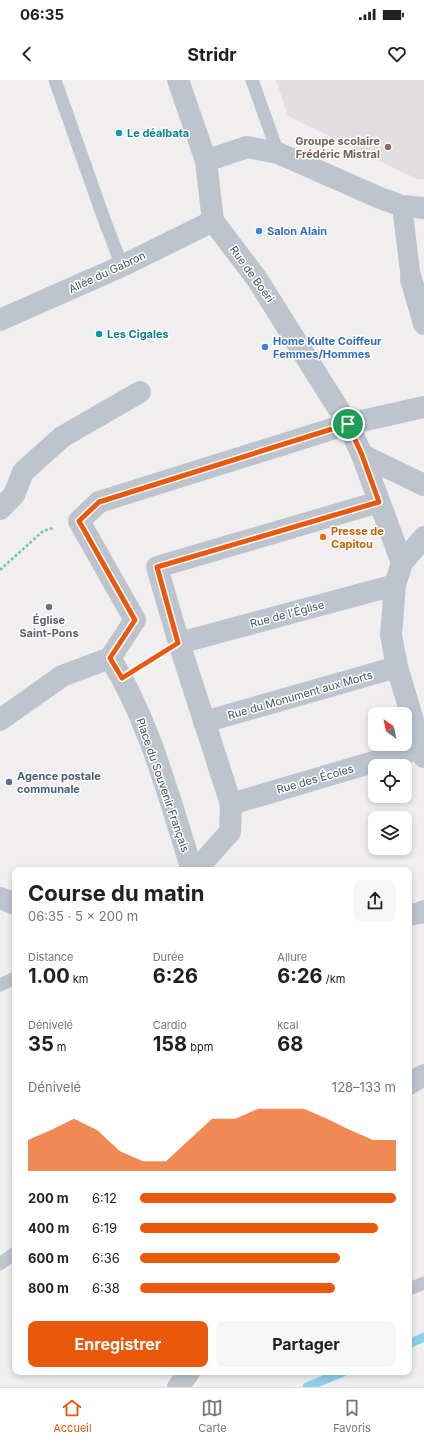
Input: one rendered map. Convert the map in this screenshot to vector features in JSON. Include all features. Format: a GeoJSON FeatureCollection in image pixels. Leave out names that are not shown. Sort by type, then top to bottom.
{"type":"FeatureCollection","features":[{"type":"Feature","properties":{"kind":"street"},"geometry":{"type":"LineString","coordinates":[[178,80],[206,161],[213,221]]}},
{"type":"Feature","properties":{"kind":"street"},"geometry":{"type":"LineString","coordinates":[[206,161],[247,148],[278,153],[380,198],[402,206],[424,208]]}},
{"type":"Feature","properties":{"kind":"street"},"geometry":{"type":"LineString","coordinates":[[402,206],[411,279],[424,324]]}},
{"type":"Feature","properties":{"kind":"street","name":"Allée du Gabron"},"geometry":{"type":"LineString","coordinates":[[0,320],[122,266],[213,221]]}},
{"type":"Feature","properties":{"kind":"street","name":"Rue de Boéri"},"geometry":{"type":"LineString","coordinates":[[213,221],[257,279],[348,424],[362,455],[402,563]]}},
{"type":"Feature","properties":{"kind":"street"},"geometry":{"type":"LineString","coordinates":[[0,509],[14,495],[23,472],[62,437],[140,392]]}},
{"type":"Feature","properties":{"kind":"street"},"geometry":{"type":"LineString","coordinates":[[0,720],[62,676],[110,658],[135,620],[79,521],[99,502],[348,424],[424,407]]}},
{"type":"Feature","properties":{"kind":"street"},"geometry":{"type":"LineString","coordinates":[[362,455],[424,485]]}},
{"type":"Feature","properties":{"kind":"street"},"geometry":{"type":"LineString","coordinates":[[199,867],[230,832],[232,804],[178,643],[157,567],[379,502]]}},
{"type":"Feature","properties":{"kind":"street"},"geometry":{"type":"LineString","coordinates":[[423,752],[397,667],[391,635],[395,585],[402,563],[424,537]]}},
{"type":"Feature","properties":{"kind":"street","name":"Rue de l'Église"},"geometry":{"type":"LineString","coordinates":[[178,643],[395,585]]}},
{"type":"Feature","properties":{"kind":"street","name":"Place du Souvenir Français"},"geometry":{"type":"LineString","coordinates":[[110,658],[122,678],[149,738],[191,867]]}},
{"type":"Feature","properties":{"kind":"street","name":"Rue du Monument aux Morts"},"geometry":{"type":"LineString","coordinates":[[204,722],[397,667]]}},
{"type":"Feature","properties":{"kind":"street","name":"Rue des Écoles"},"geometry":{"type":"LineString","coordinates":[[232,804],[423,752]]}},
{"type":"Feature","properties":{"kind":"street"},"geometry":{"type":"LineString","coordinates":[[0,898],[12,903]]}},
{"type":"Feature","properties":{"kind":"street"},"geometry":{"type":"LineString","coordinates":[[412,914],[424,911]]}},
{"type":"Feature","properties":{"kind":"street"},"geometry":{"type":"LineString","coordinates":[[412,1082],[424,1075]]}},
{"type":"Feature","properties":{"kind":"street"},"geometry":{"type":"LineString","coordinates":[[178,1387],[187,1375]]}},
{"type":"Feature","properties":{"kind":"lane"},"geometry":{"type":"LineString","coordinates":[[55,80],[122,266]]}},
{"type":"Feature","properties":{"kind":"lane"},"geometry":{"type":"LineString","coordinates":[[252,80],[278,153]]}},
{"type":"Feature","properties":{"kind":"lane"},"geometry":{"type":"LineString","coordinates":[[0,985],[12,979]]}},
{"type":"Feature","properties":{"kind":"lane"},"geometry":{"type":"LineString","coordinates":[[0,1264],[12,1255]]}},
{"type":"Feature","properties":{"kind":"lane"},"geometry":{"type":"LineString","coordinates":[[412,1288],[424,1283]]}},
{"type":"Feature","properties":{"kind":"path"},"geometry":{"type":"LineString","coordinates":[[0,570],[43,531],[79,521]]}},
{"type":"Feature","properties":{"kind":"path"},"geometry":{"type":"LineString","coordinates":[[122,678],[178,643]]}},
{"type":"Feature","properties":{"kind":"shaded area","name":"Groupe scolaire Frédéric Mistral"},"geometry":{"type":"Polygon","coordinates":[[[276,80],[424,80],[424,179],[417,179],[288,116],[276,80]]]}},
{"type":"Feature","properties":{"kind":"waterway"},"geometry":{"type":"LineString","coordinates":[[412,1343],[424,1337]]}},
{"type":"Feature","properties":{"kind":"waterway"},"geometry":{"type":"LineString","coordinates":[[307,1387],[336,1375]]}},
{"type":"Feature","properties":{"kind":"place","name":"Le déalbata"},"geometry":{"type":"Point","coordinates":[119,133]}},
{"type":"Feature","properties":{"kind":"place","name":"Groupe scolaire Frédéric Mistral"},"geometry":{"type":"Point","coordinates":[388,147]}},
{"type":"Feature","properties":{"kind":"place","name":"Salon Alain"},"geometry":{"type":"Point","coordinates":[259,231]}},
{"type":"Feature","properties":{"kind":"place","name":"Les Cigales"},"geometry":{"type":"Point","coordinates":[99,334]}},
{"type":"Feature","properties":{"kind":"place","name":"Home Kulte Coiffeur Femmes/Hommes"},"geometry":{"type":"Point","coordinates":[265,347]}},
{"type":"Feature","properties":{"kind":"place","name":"Presse de Capitou"},"geometry":{"type":"Point","coordinates":[323,537]}},
{"type":"Feature","properties":{"kind":"place","name":"Église Saint-Pons"},"geometry":{"type":"Point","coordinates":[49,607]}},
{"type":"Feature","properties":{"kind":"place","name":"Agence postale communale"},"geometry":{"type":"Point","coordinates":[9,782]}},
{"type":"Feature","properties":{"kind":"route"},"geometry":{"type":"LineString","coordinates":[[348,424],[362,455],[379,502],[157,567],[178,643],[122,678],[110,658],[135,620],[79,521],[99,502],[348,424]]}}]}
